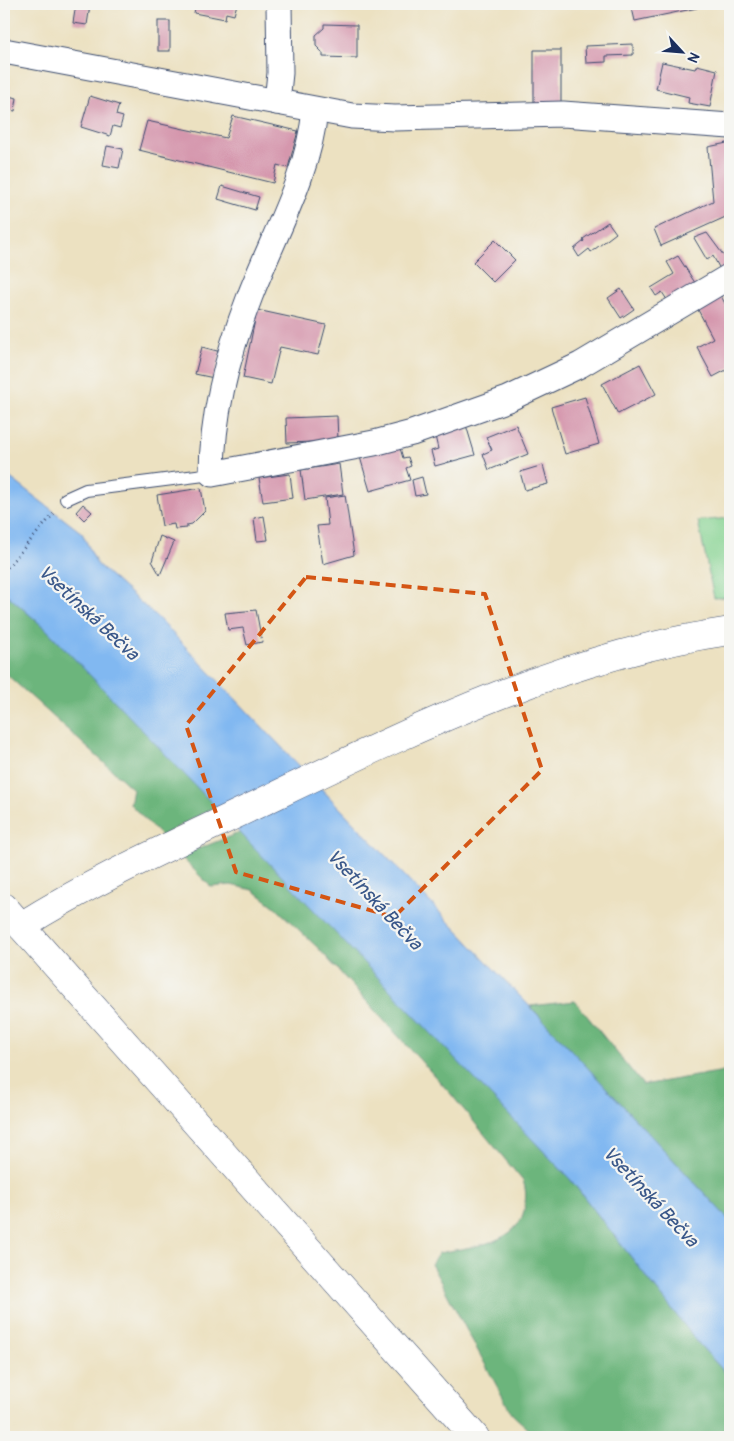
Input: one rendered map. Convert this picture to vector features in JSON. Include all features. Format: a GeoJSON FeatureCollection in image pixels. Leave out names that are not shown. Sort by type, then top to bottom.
{"type":"FeatureCollection","features":[{"type":"Feature","properties":{"kind":"street"},"geometry":{"type":"LineString","coordinates":[[277,102],[280,74],[278,4]]}},
{"type":"Feature","properties":{"kind":"street"},"geometry":{"type":"LineString","coordinates":[[4,52],[315,110],[395,118],[587,115],[730,126]]}},
{"type":"Feature","properties":{"kind":"street"},"geometry":{"type":"LineString","coordinates":[[315,110],[311,137],[296,185],[250,295],[232,349],[215,426],[212,474],[367,445],[412,433],[508,399],[580,364],[730,276]]}},
{"type":"Feature","properties":{"kind":"street"},"geometry":{"type":"LineString","coordinates":[[475,1437],[12,916],[67,898],[378,747],[517,688],[592,662],[675,640],[730,631]]}},
{"type":"Feature","properties":{"kind":"lane"},"geometry":{"type":"LineString","coordinates":[[66,499],[86,490],[212,474]]}},
{"type":"Feature","properties":{"kind":"path"},"geometry":{"type":"LineString","coordinates":[[4,571],[66,499]]}},
{"type":"Feature","properties":{"kind":"highlighted area"},"geometry":{"type":"Polygon","coordinates":[[[306,577],[485,594],[542,770],[394,917],[236,872],[186,725],[306,577]]]}},
{"type":"Feature","properties":{"kind":"green space"},"geometry":{"type":"Polygon","coordinates":[[[730,518],[730,597],[714,598],[698,521],[730,518]]]}},
{"type":"Feature","properties":{"kind":"green space"},"geometry":{"type":"Polygon","coordinates":[[[4,592],[47,630],[217,806],[161,836],[130,804],[133,789],[4,672],[4,592]]]}},
{"type":"Feature","properties":{"kind":"green space"},"geometry":{"type":"Polygon","coordinates":[[[241,832],[570,1179],[700,1345],[730,1378],[730,1437],[537,1437],[512,1414],[431,1264],[439,1253],[493,1241],[505,1236],[515,1228],[522,1218],[525,1204],[526,1192],[523,1181],[450,1093],[318,948],[274,906],[253,890],[231,885],[211,887],[180,856],[241,832]]]}},
{"type":"Feature","properties":{"kind":"green space"},"geometry":{"type":"Polygon","coordinates":[[[575,1001],[643,1085],[730,1070],[730,1221],[530,1006],[575,1001]]]}},
{"type":"Feature","properties":{"kind":"water","name":"Vsetínská Bečva"},"geometry":{"type":"Polygon","coordinates":[[[4,473],[82,533],[97,564],[158,618],[559,1037],[730,1221],[730,1378],[700,1345],[570,1179],[47,630],[4,592],[4,473]]]}},
{"type":"Feature","properties":{"kind":"building"},"geometry":{"type":"Polygon","coordinates":[[[76,4],[90,5],[87,25],[73,23],[76,4]]]}},
{"type":"Feature","properties":{"kind":"building"},"geometry":{"type":"Polygon","coordinates":[[[196,4],[237,4],[234,15],[226,13],[225,19],[194,13],[196,4]]]}},
{"type":"Feature","properties":{"kind":"building"},"geometry":{"type":"Polygon","coordinates":[[[640,4],[696,4],[697,8],[635,21],[632,8],[640,6],[640,4]]]}},
{"type":"Feature","properties":{"kind":"building"},"geometry":{"type":"Polygon","coordinates":[[[158,21],[170,21],[170,51],[158,51],[158,21]]]}},
{"type":"Feature","properties":{"kind":"building"},"geometry":{"type":"Polygon","coordinates":[[[324,24],[357,25],[357,58],[323,57],[323,53],[316,46],[316,35],[324,28],[324,24]]]}},
{"type":"Feature","properties":{"kind":"building"},"geometry":{"type":"Polygon","coordinates":[[[633,44],[633,55],[606,56],[606,62],[586,63],[585,46],[633,44]]]}},
{"type":"Feature","properties":{"kind":"building"},"geometry":{"type":"Polygon","coordinates":[[[534,50],[561,50],[561,107],[534,108],[534,50]]]}},
{"type":"Feature","properties":{"kind":"building"},"geometry":{"type":"Polygon","coordinates":[[[662,62],[695,69],[697,65],[717,70],[710,107],[688,103],[689,97],[656,89],[662,62]]]}},
{"type":"Feature","properties":{"kind":"building"},"geometry":{"type":"Polygon","coordinates":[[[4,85],[10,86],[8,96],[17,98],[15,111],[5,109],[4,113],[4,85]]]}},
{"type":"Feature","properties":{"kind":"building"},"geometry":{"type":"Polygon","coordinates":[[[90,96],[119,105],[116,115],[123,117],[120,128],[113,126],[110,136],[81,127],[90,96]]]}},
{"type":"Feature","properties":{"kind":"building"},"geometry":{"type":"Polygon","coordinates":[[[233,116],[298,131],[288,168],[277,165],[273,183],[139,150],[147,121],[226,138],[233,116]]]}},
{"type":"Feature","properties":{"kind":"building"},"geometry":{"type":"Polygon","coordinates":[[[730,144],[730,215],[661,246],[654,229],[713,201],[708,147],[730,144]]]}},
{"type":"Feature","properties":{"kind":"building"},"geometry":{"type":"Polygon","coordinates":[[[107,146],[123,149],[119,168],[103,165],[107,146]]]}},
{"type":"Feature","properties":{"kind":"building"},"geometry":{"type":"Polygon","coordinates":[[[222,186],[259,197],[255,210],[218,199],[222,186]]]}},
{"type":"Feature","properties":{"kind":"building"},"geometry":{"type":"Polygon","coordinates":[[[608,222],[616,233],[591,252],[589,249],[579,257],[574,249],[584,241],[583,239],[608,222]]]}},
{"type":"Feature","properties":{"kind":"building"},"geometry":{"type":"Polygon","coordinates":[[[707,233],[730,264],[721,271],[713,256],[707,260],[694,238],[707,233]]]}},
{"type":"Feature","properties":{"kind":"building"},"geometry":{"type":"Polygon","coordinates":[[[495,240],[515,260],[493,282],[473,262],[495,240]]]}},
{"type":"Feature","properties":{"kind":"building"},"geometry":{"type":"Polygon","coordinates":[[[678,256],[697,286],[669,303],[662,292],[656,296],[651,288],[674,274],[667,262],[678,256]]]}},
{"type":"Feature","properties":{"kind":"building"},"geometry":{"type":"Polygon","coordinates":[[[621,289],[634,309],[621,318],[608,298],[621,289]]]}},
{"type":"Feature","properties":{"kind":"building"},"geometry":{"type":"Polygon","coordinates":[[[721,296],[730,313],[730,368],[713,377],[697,347],[713,338],[697,308],[721,296]]]}},
{"type":"Feature","properties":{"kind":"building"},"geometry":{"type":"Polygon","coordinates":[[[257,310],[326,325],[318,355],[280,347],[271,384],[243,378],[257,310]]]}},
{"type":"Feature","properties":{"kind":"building"},"geometry":{"type":"Polygon","coordinates":[[[202,347],[221,352],[214,378],[195,374],[202,347]]]}},
{"type":"Feature","properties":{"kind":"building"},"geometry":{"type":"Polygon","coordinates":[[[640,364],[656,394],[618,414],[602,384],[640,364]]]}},
{"type":"Feature","properties":{"kind":"building"},"geometry":{"type":"Polygon","coordinates":[[[585,397],[599,444],[565,454],[551,407],[585,397]]]}},
{"type":"Feature","properties":{"kind":"building"},"geometry":{"type":"Polygon","coordinates":[[[337,416],[338,441],[287,443],[286,418],[337,416]]]}},
{"type":"Feature","properties":{"kind":"building"},"geometry":{"type":"Polygon","coordinates":[[[466,425],[475,455],[435,466],[431,451],[438,449],[435,436],[466,425]]]}},
{"type":"Feature","properties":{"kind":"building"},"geometry":{"type":"Polygon","coordinates":[[[516,425],[528,454],[489,470],[483,454],[492,450],[486,437],[516,425]]]}},
{"type":"Feature","properties":{"kind":"building"},"geometry":{"type":"Polygon","coordinates":[[[399,445],[403,458],[408,457],[411,466],[406,468],[410,480],[370,491],[360,457],[399,445]]]}},
{"type":"Feature","properties":{"kind":"building"},"geometry":{"type":"Polygon","coordinates":[[[339,464],[343,494],[305,500],[301,470],[339,464]]]}},
{"type":"Feature","properties":{"kind":"building"},"geometry":{"type":"Polygon","coordinates":[[[543,465],[548,484],[525,490],[520,472],[543,465]]]}},
{"type":"Feature","properties":{"kind":"building"},"geometry":{"type":"Polygon","coordinates":[[[290,474],[293,498],[263,502],[259,478],[290,474]]]}},
{"type":"Feature","properties":{"kind":"building"},"geometry":{"type":"Polygon","coordinates":[[[422,477],[426,494],[415,496],[412,480],[422,477]]]}},
{"type":"Feature","properties":{"kind":"building"},"geometry":{"type":"Polygon","coordinates":[[[201,488],[205,511],[192,524],[187,525],[187,528],[175,529],[174,524],[162,526],[157,495],[201,488]]]}},
{"type":"Feature","properties":{"kind":"building"},"geometry":{"type":"Polygon","coordinates":[[[345,495],[354,555],[323,564],[317,526],[328,525],[325,498],[345,495]]]}},
{"type":"Feature","properties":{"kind":"building"},"geometry":{"type":"Polygon","coordinates":[[[83,504],[92,512],[84,520],[76,512],[83,504]]]}},
{"type":"Feature","properties":{"kind":"building"},"geometry":{"type":"Polygon","coordinates":[[[264,516],[268,540],[257,541],[254,518],[264,516]]]}},
{"type":"Feature","properties":{"kind":"building"},"geometry":{"type":"Polygon","coordinates":[[[160,536],[174,542],[160,575],[152,561],[160,536]]]}},
{"type":"Feature","properties":{"kind":"building"},"geometry":{"type":"Polygon","coordinates":[[[256,610],[262,642],[247,645],[243,628],[228,630],[225,613],[256,610]]]}}]}
